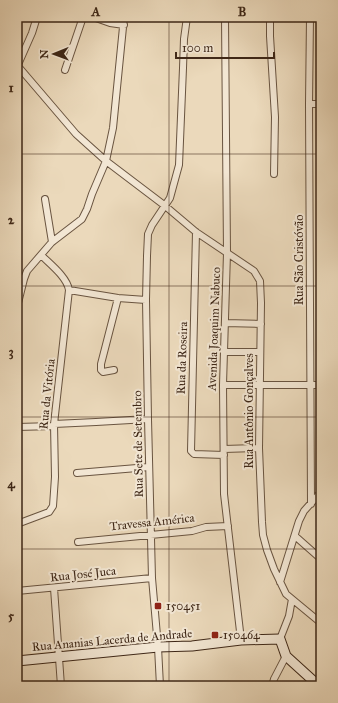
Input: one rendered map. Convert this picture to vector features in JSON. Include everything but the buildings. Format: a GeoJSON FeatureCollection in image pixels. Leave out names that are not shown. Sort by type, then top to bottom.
{"type":"FeatureCollection","features":[{"type":"Feature","properties":{"kind":"street"},"geometry":{"type":"LineString","coordinates":[[17,66],[38,17]]}},
{"type":"Feature","properties":{"kind":"street"},"geometry":{"type":"LineString","coordinates":[[65,70],[83,17]]}},
{"type":"Feature","properties":{"kind":"street"},"geometry":{"type":"LineString","coordinates":[[93,17],[110,23],[124,25]]}},
{"type":"Feature","properties":{"kind":"street"},"geometry":{"type":"LineString","coordinates":[[17,304],[27,271],[52,242],[82,219],[106,162],[114,128],[124,17]]}},
{"type":"Feature","properties":{"kind":"street","name":"Rua Sete de Setembro"},"geometry":{"type":"LineString","coordinates":[[160,686],[152,578],[149,467],[146,300],[148,234],[152,225],[170,198],[179,165],[182,68],[187,17]]}},
{"type":"Feature","properties":{"kind":"street","name":"Avenida Joaquim Nabuco"},"geometry":{"type":"LineString","coordinates":[[225,17],[227,253],[223,385],[224,494],[241,640]]}},
{"type":"Feature","properties":{"kind":"street"},"geometry":{"type":"LineString","coordinates":[[270,17],[275,117],[274,174]]}},
{"type":"Feature","properties":{"kind":"street","name":"Rua São Cristóvão"},"geometry":{"type":"LineString","coordinates":[[310,17],[311,504]]}},
{"type":"Feature","properties":{"kind":"street","name":"Rua Antônio Gonçalves"},"geometry":{"type":"LineString","coordinates":[[17,66],[76,134],[106,162],[196,232],[254,270],[260,281],[261,303],[259,448],[262,522],[264,535],[267,550],[274,569],[286,594],[321,623]]}},
{"type":"Feature","properties":{"kind":"street"},"geometry":{"type":"LineString","coordinates":[[309,104],[321,104]]}},
{"type":"Feature","properties":{"kind":"street"},"geometry":{"type":"LineString","coordinates":[[45,198],[52,242]]}},
{"type":"Feature","properties":{"kind":"street","name":"Rua da Roseira"},"geometry":{"type":"LineString","coordinates":[[196,232],[191,451],[194,454],[224,452]]}},
{"type":"Feature","properties":{"kind":"street"},"geometry":{"type":"LineString","coordinates":[[41,255],[66,281],[69,290],[118,298],[146,300]]}},
{"type":"Feature","properties":{"kind":"street","name":"Rua da Vitória"},"geometry":{"type":"LineString","coordinates":[[17,524],[49,512],[53,506],[55,477],[54,425],[69,290]]}},
{"type":"Feature","properties":{"kind":"street"},"geometry":{"type":"LineString","coordinates":[[114,370],[103,372],[101,364],[118,298]]}},
{"type":"Feature","properties":{"kind":"street"},"geometry":{"type":"LineString","coordinates":[[225,323],[260,324]]}},
{"type":"Feature","properties":{"kind":"street"},"geometry":{"type":"LineString","coordinates":[[224,352],[260,352]]}},
{"type":"Feature","properties":{"kind":"street"},"geometry":{"type":"LineString","coordinates":[[223,385],[321,385]]}},
{"type":"Feature","properties":{"kind":"street"},"geometry":{"type":"LineString","coordinates":[[17,426],[148,419]]}},
{"type":"Feature","properties":{"kind":"street"},"geometry":{"type":"LineString","coordinates":[[224,452],[259,448]]}},
{"type":"Feature","properties":{"kind":"street"},"geometry":{"type":"LineString","coordinates":[[77,473],[149,467]]}},
{"type":"Feature","properties":{"kind":"street"},"geometry":{"type":"LineString","coordinates":[[280,582],[299,521],[304,511],[321,493]]}},
{"type":"Feature","properties":{"kind":"street","name":"Travessa América"},"geometry":{"type":"LineString","coordinates":[[78,542],[192,531],[206,527],[228,526]]}},
{"type":"Feature","properties":{"kind":"street"},"geometry":{"type":"LineString","coordinates":[[295,536],[321,560]]}},
{"type":"Feature","properties":{"kind":"street","name":"Rua José Juca"},"geometry":{"type":"LineString","coordinates":[[17,591],[152,578]]}},
{"type":"Feature","properties":{"kind":"street"},"geometry":{"type":"LineString","coordinates":[[54,588],[61,686]]}},
{"type":"Feature","properties":{"kind":"street"},"geometry":{"type":"LineString","coordinates":[[292,599],[280,639],[286,656],[319,686]]}},
{"type":"Feature","properties":{"kind":"street","name":"Rua Ananias Lacerda de Andrade"},"geometry":{"type":"LineString","coordinates":[[17,661],[158,647],[192,646],[241,640],[280,639]]}},
{"type":"Feature","properties":{"kind":"street"},"geometry":{"type":"LineString","coordinates":[[272,686],[286,656]]}},
{"type":"Feature","properties":{"kind":"place","name":"150451"},"geometry":{"type":"Point","coordinates":[158,606]}},
{"type":"Feature","properties":{"kind":"place","name":"150464"},"geometry":{"type":"Point","coordinates":[215,635]}}]}
